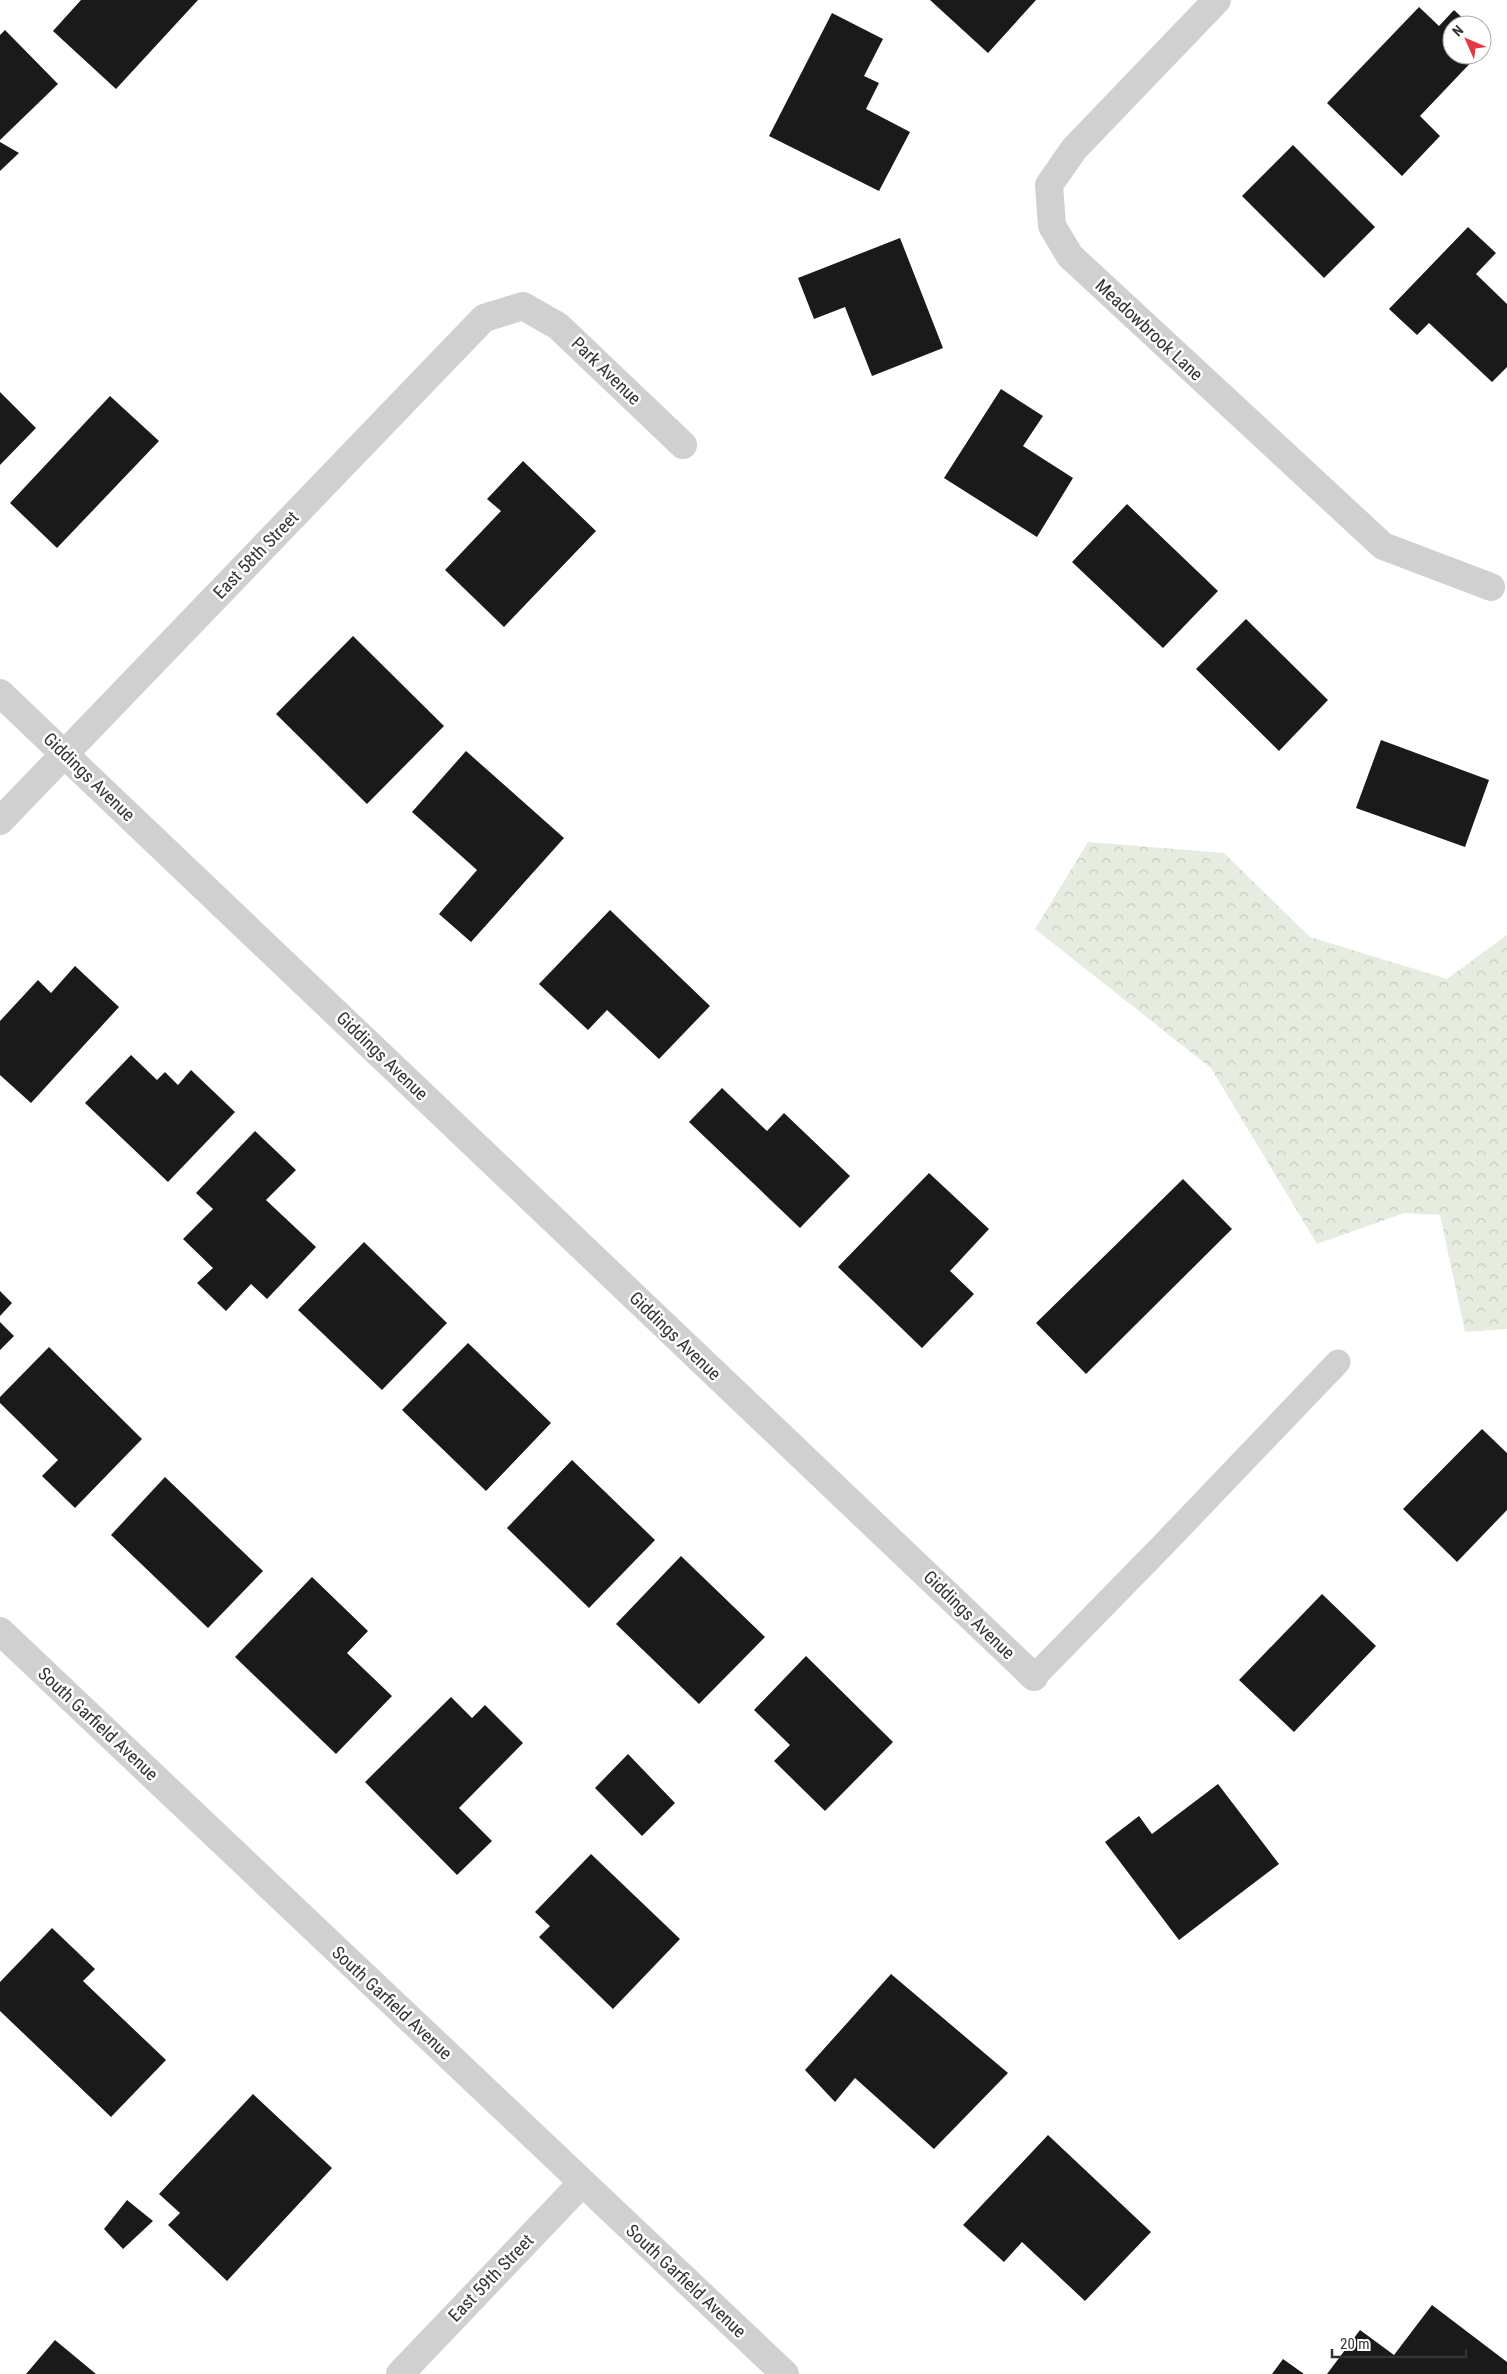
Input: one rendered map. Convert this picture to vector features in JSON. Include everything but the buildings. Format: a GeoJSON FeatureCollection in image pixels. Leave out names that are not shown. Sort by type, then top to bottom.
{"type":"FeatureCollection","features":[{"type":"Feature","properties":{"kind":"street","name":"Meadowbrook Lane"},"geometry":{"type":"LineString","coordinates":[[1217,0],[1074,149],[1050,185],[1052,226],[1070,256],[1383,546],[1491,587]]}},
{"type":"Feature","properties":{"kind":"street","name":"Park Avenue"},"geometry":{"type":"LineString","coordinates":[[523,306],[558,326],[683,445]]}},
{"type":"Feature","properties":{"kind":"street","name":"East 58th Street"},"geometry":{"type":"LineString","coordinates":[[0,821],[484,318],[523,306]]}},
{"type":"Feature","properties":{"kind":"street","name":"Giddings Avenue"},"geometry":{"type":"LineString","coordinates":[[0,693],[1034,1677]]}},
{"type":"Feature","properties":{"kind":"street","name":"South Garfield Avenue"},"geometry":{"type":"LineString","coordinates":[[0,1631],[785,2374]]}},
{"type":"Feature","properties":{"kind":"street","name":"East 59th Street"},"geometry":{"type":"LineString","coordinates":[[400,2374],[582,2183]]}},
{"type":"Feature","properties":{"kind":"lane","name":"Giddings Avenue"},"geometry":{"type":"LineString","coordinates":[[1034,1677],[1338,1362]]}},
{"type":"Feature","properties":{"kind":"green space"},"geometry":{"type":"Polygon","coordinates":[[[1088,842],[1224,853],[1310,937],[1447,979],[1507,935],[1507,1329],[1465,1332],[1440,1215],[1404,1213],[1317,1244],[1211,1068],[1035,929],[1088,842]]]}}]}
